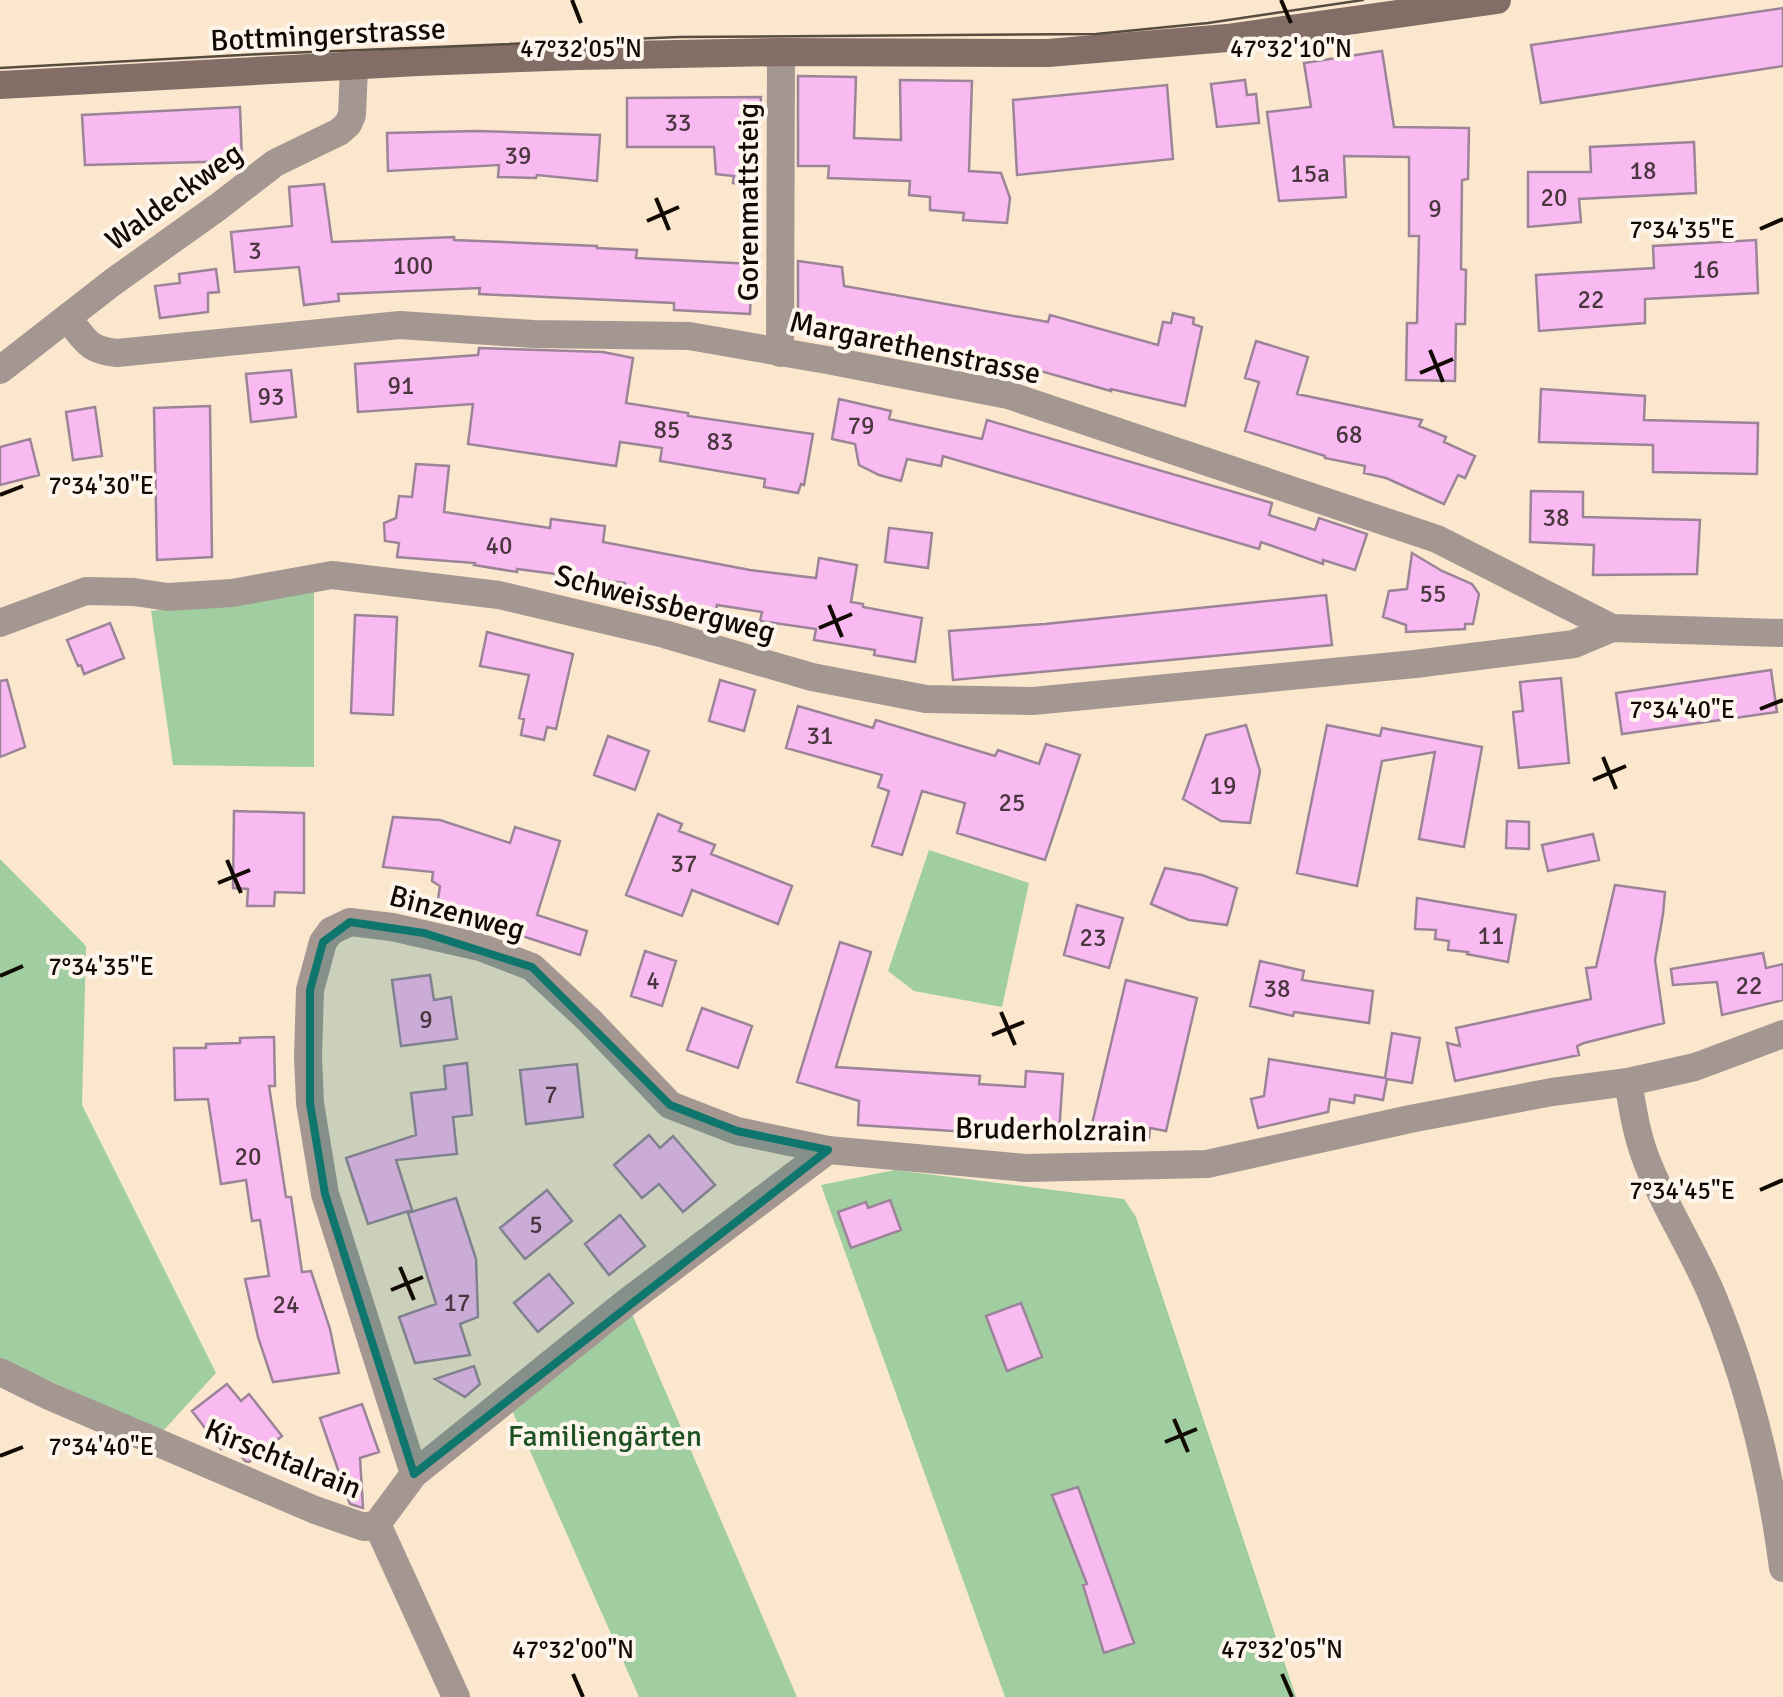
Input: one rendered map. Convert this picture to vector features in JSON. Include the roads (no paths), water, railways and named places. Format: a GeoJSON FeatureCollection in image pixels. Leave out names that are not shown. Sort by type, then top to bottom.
{"type":"FeatureCollection","features":[{"type":"Feature","properties":{"kind":"main road","name":"Bottmingerstrasse"},"geometry":{"type":"LineString","coordinates":[[0,85],[557,57],[781,52],[1048,53],[1227,38],[1497,0]]}},
{"type":"Feature","properties":{"kind":"street","name":"Gorenmattsteig"},"geometry":{"type":"LineString","coordinates":[[780,353],[781,52]]}},
{"type":"Feature","properties":{"kind":"street","name":"Waldeckweg"},"geometry":{"type":"LineString","coordinates":[[0,370],[274,163],[348,124],[352,116],[354,67]]}},
{"type":"Feature","properties":{"kind":"street","name":"Margarethenstrasse"},"geometry":{"type":"LineString","coordinates":[[68,319],[92,348],[117,353],[400,326],[534,334],[689,336],[828,360],[1014,397],[1437,538],[1612,628],[1783,633]]}},
{"type":"Feature","properties":{"kind":"street","name":"Schweissbergweg"},"geometry":{"type":"LineString","coordinates":[[0,623],[86,592],[168,596],[232,593],[332,575],[499,595],[664,634],[812,677],[926,699],[1033,701],[1408,665],[1574,644],[1612,628]]}},
{"type":"Feature","properties":{"kind":"street","name":"Binzenweg"},"geometry":{"type":"LineString","coordinates":[[414,1474],[325,1194],[310,1104],[310,990],[323,942],[330,932],[350,922],[392,926],[480,947],[532,967],[670,1105],[737,1130],[828,1150]]}},
{"type":"Feature","properties":{"kind":"street","name":"Bruderholzrain"},"geometry":{"type":"LineString","coordinates":[[828,1150],[1026,1168],[1207,1164],[1428,1115],[1628,1082],[1695,1066],[1783,1034]]}},
{"type":"Feature","properties":{"kind":"street"},"geometry":{"type":"LineString","coordinates":[[1628,1082],[1648,1165],[1698,1265],[1741,1377],[1765,1464],[1783,1568]]}},
{"type":"Feature","properties":{"kind":"street"},"geometry":{"type":"LineString","coordinates":[[456,1697],[377,1524],[414,1474],[627,1302],[828,1150]]}},
{"type":"Feature","properties":{"kind":"street","name":"Kirschtalrain"},"geometry":{"type":"LineString","coordinates":[[0,1372],[315,1510],[364,1527],[377,1524]]}},
{"type":"Feature","properties":{"kind":"tram line"},"geometry":{"type":"LineString","coordinates":[[0,68],[679,37],[1096,34],[1208,23],[1363,0]]}},
{"type":"Feature","properties":{"kind":"park label","name":"Familiengärten"},"geometry":{"type":"Point","coordinates":[605,1436]}}]}
